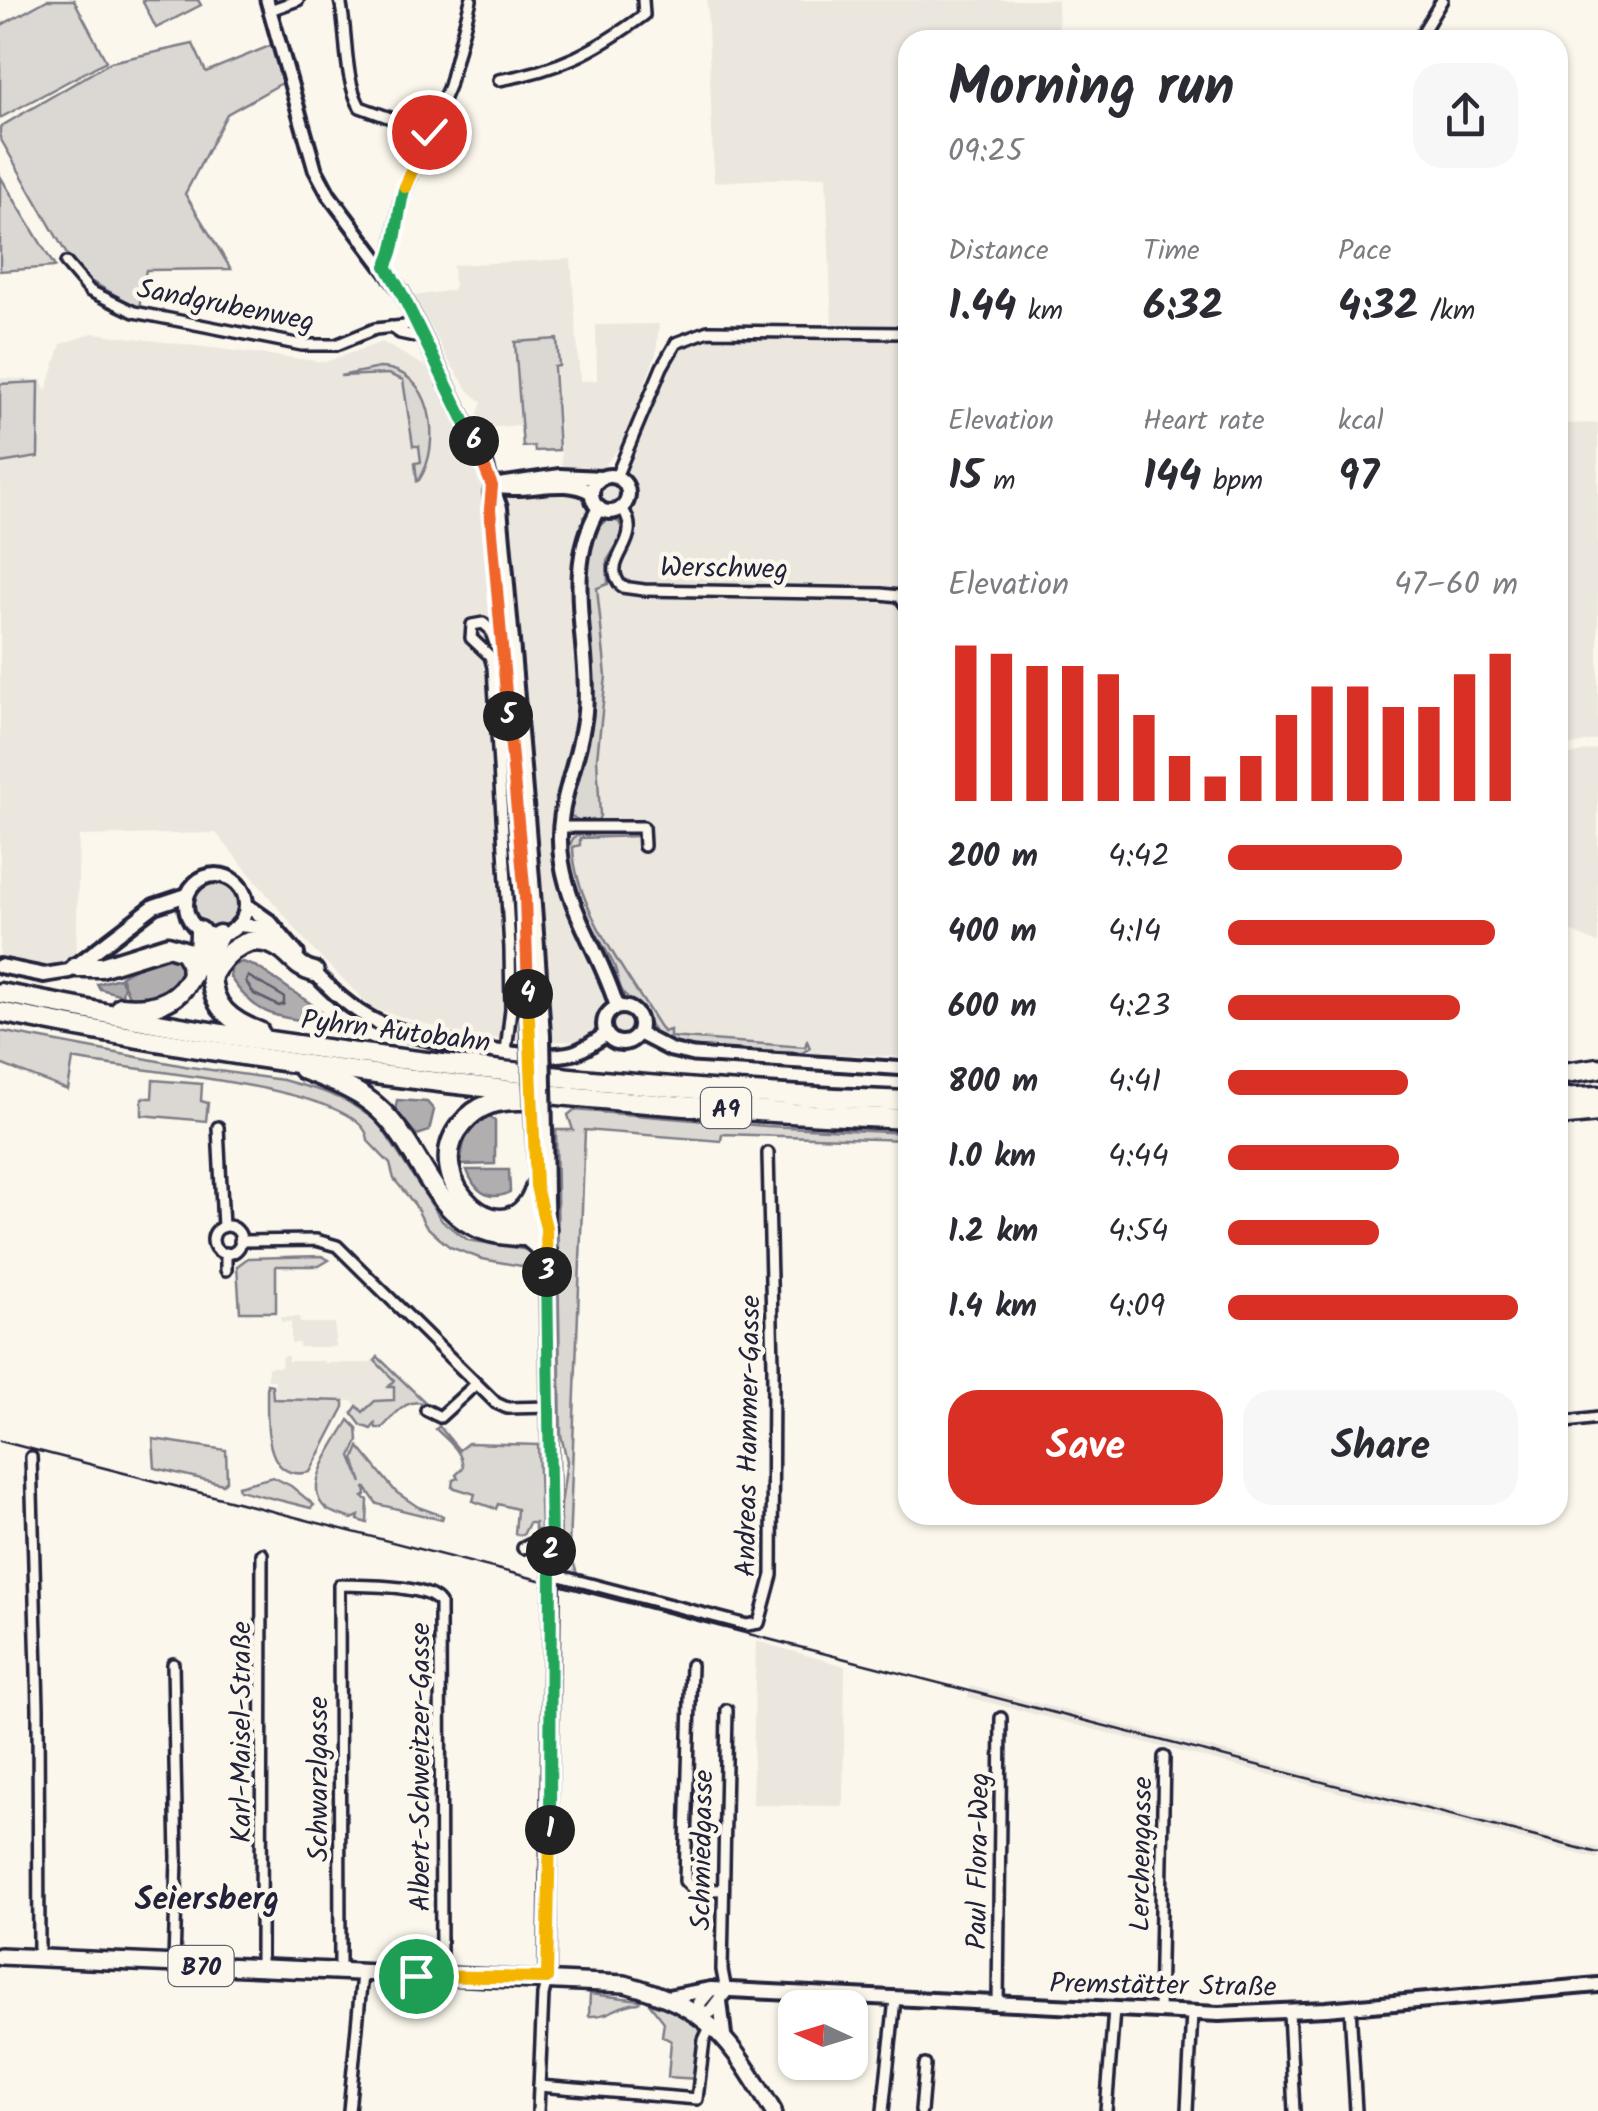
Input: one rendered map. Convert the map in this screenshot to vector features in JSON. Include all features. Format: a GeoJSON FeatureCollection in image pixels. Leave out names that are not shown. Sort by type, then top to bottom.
{"type":"FeatureCollection","features":[{"type":"Feature","properties":{"kind":"highway"},"geometry":{"type":"LineString","coordinates":[[201,976],[211,952],[210,933]]}},
{"type":"Feature","properties":{"kind":"highway"},"geometry":{"type":"LineString","coordinates":[[66,1004],[149,1008],[173,1000],[228,952],[260,941],[281,949],[301,969],[314,972]]}},
{"type":"Feature","properties":{"kind":"highway"},"geometry":{"type":"LineString","coordinates":[[76,967],[101,967],[168,946],[184,951],[211,988],[218,1007],[238,1024],[292,1044]]}},
{"type":"Feature","properties":{"kind":"highway","name":"Pyhrn Autobahn"},"geometry":{"type":"LineString","coordinates":[[0,993],[292,1044],[564,1078],[809,1098],[898,1101]]}},
{"type":"Feature","properties":{"kind":"highway","name":"Pyhrn Autobahn"},"geometry":{"type":"LineString","coordinates":[[0,1012],[279,1059],[564,1094],[898,1118]]}},
{"type":"Feature","properties":{"kind":"highway"},"geometry":{"type":"LineString","coordinates":[[279,1059],[360,1094],[378,1108],[396,1127],[435,1193],[460,1218],[484,1231],[527,1236],[546,1228]]}},
{"type":"Feature","properties":{"kind":"highway"},"geometry":{"type":"LineString","coordinates":[[1568,1072],[1598,1068]]}},
{"type":"Feature","properties":{"kind":"highway"},"geometry":{"type":"LineString","coordinates":[[546,1228],[534,1220],[498,1219],[479,1212],[456,1190],[448,1154],[456,1131],[476,1110],[509,1099],[548,1101],[564,1094]]}},
{"type":"Feature","properties":{"kind":"highway"},"geometry":{"type":"LineString","coordinates":[[1568,1107],[1598,1096]]}},
{"type":"Feature","properties":{"kind":"highway"},"geometry":{"type":"LineString","coordinates":[[1568,1111],[1598,1115]]}},
{"type":"Feature","properties":{"kind":"highway"},"geometry":{"type":"LineString","coordinates":[[512,1219],[526,1211],[536,1186]]}},
{"type":"Feature","properties":{"kind":"highway"},"geometry":{"type":"LineString","coordinates":[[527,1236],[546,1253]]}},
{"type":"Feature","properties":{"kind":"main road"},"geometry":{"type":"LineString","coordinates":[[560,476],[616,476],[625,483],[628,493],[622,508],[610,512],[599,508],[592,493],[573,485],[518,490],[492,486],[560,476]]}},
{"type":"Feature","properties":{"kind":"main road"},"geometry":{"type":"LineString","coordinates":[[592,493],[600,478]]}},
{"type":"Feature","properties":{"kind":"main road"},"geometry":{"type":"LineString","coordinates":[[492,486],[490,509],[536,1036]]}},
{"type":"Feature","properties":{"kind":"main road"},"geometry":{"type":"LineString","coordinates":[[492,486],[500,508],[531,846],[539,1132],[548,1210],[552,1574],[547,1978]]}},
{"type":"Feature","properties":{"kind":"main road"},"geometry":{"type":"LineString","coordinates":[[599,508],[588,526],[580,558],[585,716],[564,792],[560,827],[567,886],[617,1007]]}},
{"type":"Feature","properties":{"kind":"main road"},"geometry":{"type":"LineString","coordinates":[[0,966],[44,975],[62,974],[154,906],[188,895],[200,879],[223,876],[238,884],[246,905],[270,922],[314,972],[351,1006],[392,1028],[506,1051],[570,1054],[606,1034]]}},
{"type":"Feature","properties":{"kind":"main road"},"geometry":{"type":"LineString","coordinates":[[188,895],[188,915]]}},
{"type":"Feature","properties":{"kind":"main road"},"geometry":{"type":"LineString","coordinates":[[238,925],[246,905]]}},
{"type":"Feature","properties":{"kind":"main road"},"geometry":{"type":"LineString","coordinates":[[146,914],[188,915],[210,933],[238,925],[260,927],[284,940]]}},
{"type":"Feature","properties":{"kind":"main road"},"geometry":{"type":"LineString","coordinates":[[617,1007],[636,1014],[640,1023],[632,1040],[620,1043],[606,1034],[605,1018],[617,1007]]}},
{"type":"Feature","properties":{"kind":"main road"},"geometry":{"type":"LineString","coordinates":[[539,1132],[536,1186],[546,1228]]}},
{"type":"Feature","properties":{"kind":"main road","name":"B70"},"geometry":{"type":"LineString","coordinates":[[0,1956],[626,1984],[668,1997],[712,2025],[773,2111]]}},
{"type":"Feature","properties":{"kind":"main road","name":"Premstätter Straße"},"geometry":{"type":"LineString","coordinates":[[668,1997],[710,1989],[723,1996],[894,1999],[1192,2013],[1289,2012],[1598,1985]]}},
{"type":"Feature","properties":{"kind":"main road"},"geometry":{"type":"LineString","coordinates":[[710,1989],[699,2004],[712,2025]]}},
{"type":"Feature","properties":{"kind":"main road"},"geometry":{"type":"LineString","coordinates":[[712,2025],[711,2011],[723,1996]]}},
{"type":"Feature","properties":{"kind":"main road"},"geometry":{"type":"LineString","coordinates":[[712,2025],[723,1996]]}},
{"type":"Feature","properties":{"kind":"street"},"geometry":{"type":"LineString","coordinates":[[298,0],[268,5],[315,169],[329,194],[386,266],[486,465],[492,486]]}},
{"type":"Feature","properties":{"kind":"street"},"geometry":{"type":"LineString","coordinates":[[340,0],[352,85],[360,107],[429,132]]}},
{"type":"Feature","properties":{"kind":"street"},"geometry":{"type":"LineString","coordinates":[[386,266],[400,202],[449,86],[471,0]]}},
{"type":"Feature","properties":{"kind":"street"},"geometry":{"type":"LineString","coordinates":[[498,80],[557,68],[608,41],[644,15],[643,0]]}},
{"type":"Feature","properties":{"kind":"street"},"geometry":{"type":"LineString","coordinates":[[1424,30],[1442,0]]}},
{"type":"Feature","properties":{"kind":"street","name":"Sandgrubenweg"},"geometry":{"type":"LineString","coordinates":[[66,262],[90,291],[119,306],[152,316],[320,346],[336,345],[375,329],[404,326],[414,320]]}},
{"type":"Feature","properties":{"kind":"street"},"geometry":{"type":"LineString","coordinates":[[392,327],[423,338]]}},
{"type":"Feature","properties":{"kind":"street"},"geometry":{"type":"LineString","coordinates":[[616,476],[676,343],[708,331],[898,332]]}},
{"type":"Feature","properties":{"kind":"street","name":"Werschweg"},"geometry":{"type":"LineString","coordinates":[[622,508],[631,528],[615,564],[615,577],[622,587],[898,596]]}},
{"type":"Feature","properties":{"kind":"street"},"geometry":{"type":"LineString","coordinates":[[505,682],[490,629],[484,623],[472,625],[472,638],[490,656],[493,667],[510,948],[512,1009],[506,1051]]}},
{"type":"Feature","properties":{"kind":"street"},"geometry":{"type":"LineString","coordinates":[[560,827],[643,827],[644,846]]}},
{"type":"Feature","properties":{"kind":"street"},"geometry":{"type":"LineString","coordinates":[[638,1033],[671,1050],[693,1054],[898,1068]]}},
{"type":"Feature","properties":{"kind":"street"},"geometry":{"type":"LineString","coordinates":[[218,1127],[224,1226],[213,1239],[218,1250],[226,1254],[234,1252],[240,1241],[236,1229],[224,1226]]}},
{"type":"Feature","properties":{"kind":"street","name":"Andreas Hammer-Gasse"},"geometry":{"type":"LineString","coordinates":[[552,1574],[730,1621],[752,1626],[759,1623],[772,1575],[768,1153]]}},
{"type":"Feature","properties":{"kind":"street"},"geometry":{"type":"LineString","coordinates":[[240,1241],[316,1240],[337,1246],[496,1403],[508,1408],[550,1407]]}},
{"type":"Feature","properties":{"kind":"street"},"geometry":{"type":"LineString","coordinates":[[226,1254],[226,1270]]}},
{"type":"Feature","properties":{"kind":"street"},"geometry":{"type":"LineString","coordinates":[[426,1410],[440,1417],[476,1384]]}},
{"type":"Feature","properties":{"kind":"street"},"geometry":{"type":"LineString","coordinates":[[1568,1422],[1598,1418]]}},
{"type":"Feature","properties":{"kind":"street"},"geometry":{"type":"LineString","coordinates":[[31,1457],[39,1958]]}},
{"type":"Feature","properties":{"kind":"street"},"geometry":{"type":"LineString","coordinates":[[523,1548],[551,1534]]}},
{"type":"Feature","properties":{"kind":"street","name":"Karl-Maisel-Straße"},"geometry":{"type":"LineString","coordinates":[[262,1554],[262,1969]]}},
{"type":"Feature","properties":{"kind":"street","name":"Schwarzlgasse"},"geometry":{"type":"LineString","coordinates":[[340,1585],[340,1973]]}},
{"type":"Feature","properties":{"kind":"street","name":"Albert-Schweitzer-Gasse"},"geometry":{"type":"LineString","coordinates":[[340,1585],[410,1590],[436,1596],[440,1603],[441,1976]]}},
{"type":"Feature","properties":{"kind":"street"},"geometry":{"type":"LineString","coordinates":[[173,1664],[177,1858],[174,1964]]}},
{"type":"Feature","properties":{"kind":"street"},"geometry":{"type":"LineString","coordinates":[[691,1665],[685,1881],[693,1889],[722,1890]]}},
{"type":"Feature","properties":{"kind":"street","name":"Schmiedgasse"},"geometry":{"type":"LineString","coordinates":[[723,1996],[727,1710]]}},
{"type":"Feature","properties":{"kind":"street","name":"Paul Flora-Weg"},"geometry":{"type":"LineString","coordinates":[[998,2005],[1002,1718]]}},
{"type":"Feature","properties":{"kind":"street","name":"Lerchengasse"},"geometry":{"type":"LineString","coordinates":[[1159,2012],[1164,1757]]}},
{"type":"Feature","properties":{"kind":"street"},"geometry":{"type":"LineString","coordinates":[[349,2111],[362,1974]]}},
{"type":"Feature","properties":{"kind":"street"},"geometry":{"type":"LineString","coordinates":[[538,2111],[547,1978]]}},
{"type":"Feature","properties":{"kind":"street"},"geometry":{"type":"LineString","coordinates":[[884,2111],[894,1999]]}},
{"type":"Feature","properties":{"kind":"street"},"geometry":{"type":"LineString","coordinates":[[1350,2007],[1356,2111]]}},
{"type":"Feature","properties":{"kind":"street"},"geometry":{"type":"LineString","coordinates":[[1106,2111],[1114,2010]]}},
{"type":"Feature","properties":{"kind":"street"},"geometry":{"type":"LineString","coordinates":[[1289,2012],[1294,2111]]}},
{"type":"Feature","properties":{"kind":"street"},"geometry":{"type":"LineString","coordinates":[[1186,2111],[1192,2013]]}},
{"type":"Feature","properties":{"kind":"street"},"geometry":{"type":"LineString","coordinates":[[539,2086],[698,2099],[704,2040],[712,2025]]}},
{"type":"Feature","properties":{"kind":"street"},"geometry":{"type":"LineString","coordinates":[[921,2111],[925,2066]]}},
{"type":"Feature","properties":{"kind":"shaded area"},"geometry":{"type":"Polygon","coordinates":[[[47,0],[74,0],[106,61],[0,118],[0,26],[47,0]]]}},
{"type":"Feature","properties":{"kind":"shaded area"},"geometry":{"type":"Polygon","coordinates":[[[142,0],[198,0],[201,5],[156,28],[142,0]]]}},
{"type":"Feature","properties":{"kind":"shaded area"},"geometry":{"type":"Polygon","coordinates":[[[707,0],[1058,0],[1059,30],[898,30],[898,1057],[469,1037],[372,1008],[313,950],[216,833],[79,836],[76,967],[69,971],[0,966],[0,378],[41,380],[46,392],[61,344],[93,333],[325,362],[382,342],[430,369],[479,476],[627,469],[670,354],[703,323],[832,325],[826,176],[714,182],[707,0]]]}},
{"type":"Feature","properties":{"kind":"shaded area"},"geometry":{"type":"Polygon","coordinates":[[[193,44],[206,72],[272,45],[282,83],[227,114],[185,194],[231,269],[146,270],[139,308],[78,274],[0,138],[0,127],[111,62],[193,44]]]}},
{"type":"Feature","properties":{"kind":"shaded area"},"geometry":{"type":"Polygon","coordinates":[[[0,176],[55,267],[0,271],[0,176]]]}},
{"type":"Feature","properties":{"kind":"shaded area"},"geometry":{"type":"Polygon","coordinates":[[[571,259],[580,381],[597,380],[596,325],[659,324],[656,354],[622,445],[603,467],[562,470],[557,340],[515,343],[521,425],[484,428],[478,414],[482,402],[469,391],[450,363],[414,296],[454,290],[453,265],[571,259]]]}},
{"type":"Feature","properties":{"kind":"shaded area"},"geometry":{"type":"Polygon","coordinates":[[[557,339],[559,366],[554,367],[559,450],[535,451],[534,446],[523,447],[515,342],[557,339]]]}},
{"type":"Feature","properties":{"kind":"shaded area"},"geometry":{"type":"Polygon","coordinates":[[[379,368],[397,371],[411,380],[428,410],[430,447],[417,481],[415,463],[421,462],[419,446],[413,446],[403,380],[388,374],[340,376],[379,368]]]}},
{"type":"Feature","properties":{"kind":"shaded area"},"geometry":{"type":"Polygon","coordinates":[[[39,382],[38,457],[0,463],[0,384],[39,382]]]}},
{"type":"Feature","properties":{"kind":"shaded area"},"geometry":{"type":"Polygon","coordinates":[[[1598,423],[1598,739],[1568,746],[1568,424],[1598,423]]]}},
{"type":"Feature","properties":{"kind":"shaded area"},"geometry":{"type":"Polygon","coordinates":[[[611,519],[619,522],[624,533],[607,561],[608,584],[597,588],[606,676],[597,758],[600,816],[598,820],[578,820],[568,814],[592,717],[587,575],[590,548],[598,528],[611,519]]]}},
{"type":"Feature","properties":{"kind":"shaded area"},"geometry":{"type":"Polygon","coordinates":[[[1598,748],[1598,943],[1568,930],[1568,756],[1598,748]]]}},
{"type":"Feature","properties":{"kind":"shaded area"},"geometry":{"type":"Polygon","coordinates":[[[636,833],[580,838],[580,845],[573,847],[576,870],[607,943],[663,1032],[670,1030],[670,1037],[805,1047],[807,1041],[810,1048],[802,1053],[710,1048],[675,1043],[654,1032],[643,1012],[621,989],[613,963],[579,899],[568,863],[569,847],[576,835],[636,833]]]}},
{"type":"Feature","properties":{"kind":"shaded area"},"geometry":{"type":"Polygon","coordinates":[[[216,880],[234,887],[241,905],[234,923],[216,930],[198,923],[191,905],[198,887],[216,880]]]}},
{"type":"Feature","properties":{"kind":"shaded area"},"geometry":{"type":"Polygon","coordinates":[[[0,1031],[190,1067],[283,1080],[347,1101],[378,1122],[442,1221],[468,1240],[528,1250],[534,1257],[532,1264],[527,1267],[482,1259],[450,1247],[425,1225],[394,1179],[390,1164],[368,1141],[357,1122],[329,1107],[238,1084],[73,1059],[68,1090],[0,1064],[0,1031]]]}},
{"type":"Feature","properties":{"kind":"shaded area"},"geometry":{"type":"Polygon","coordinates":[[[153,1080],[202,1084],[201,1101],[208,1103],[206,1121],[142,1115],[142,1098],[152,1098],[153,1080]]]}},
{"type":"Feature","properties":{"kind":"shaded area"},"geometry":{"type":"Polygon","coordinates":[[[574,1110],[898,1133],[898,1140],[722,1134],[721,1141],[585,1130],[569,1548],[577,1574],[571,1576],[559,1571],[567,1461],[561,1435],[556,1130],[573,1130],[568,1115],[574,1110]]]}},
{"type":"Feature","properties":{"kind":"shaded area"},"geometry":{"type":"Polygon","coordinates":[[[322,1256],[329,1260],[319,1266],[276,1266],[276,1312],[240,1312],[237,1266],[248,1258],[322,1256]]]}},
{"type":"Feature","properties":{"kind":"shaded area"},"geometry":{"type":"Polygon","coordinates":[[[280,1317],[299,1317],[300,1323],[335,1323],[335,1347],[299,1347],[299,1343],[291,1343],[291,1322],[281,1322],[280,1317]]]}},
{"type":"Feature","properties":{"kind":"shaded area"},"geometry":{"type":"Polygon","coordinates":[[[282,1356],[288,1356],[288,1361],[324,1363],[369,1363],[373,1359],[394,1380],[389,1386],[394,1387],[394,1400],[375,1400],[363,1412],[352,1401],[274,1398],[275,1380],[268,1380],[268,1367],[281,1367],[282,1356]]]}},
{"type":"Feature","properties":{"kind":"shaded area"},"geometry":{"type":"Polygon","coordinates":[[[378,1357],[428,1405],[408,1404],[382,1428],[375,1424],[371,1429],[361,1425],[352,1413],[357,1406],[363,1412],[375,1401],[394,1400],[394,1387],[388,1387],[394,1380],[375,1361],[378,1357]]]}},
{"type":"Feature","properties":{"kind":"shaded area"},"geometry":{"type":"Polygon","coordinates":[[[267,1384],[272,1385],[273,1399],[344,1401],[310,1472],[294,1473],[282,1468],[275,1458],[268,1429],[267,1384]]]}},
{"type":"Feature","properties":{"kind":"shaded area"},"geometry":{"type":"Polygon","coordinates":[[[349,1420],[357,1428],[358,1441],[351,1456],[362,1483],[354,1459],[359,1447],[396,1492],[418,1507],[443,1516],[442,1520],[377,1504],[365,1487],[367,1523],[358,1520],[359,1516],[352,1519],[328,1510],[320,1501],[318,1478],[349,1420]]]}},
{"type":"Feature","properties":{"kind":"shaded area"},"geometry":{"type":"Polygon","coordinates":[[[439,1426],[459,1450],[468,1443],[538,1445],[541,1530],[535,1530],[535,1523],[529,1523],[523,1535],[515,1534],[517,1509],[498,1504],[496,1509],[473,1501],[475,1494],[452,1487],[463,1468],[462,1462],[454,1446],[436,1429],[439,1426]]]}},
{"type":"Feature","properties":{"kind":"shaded area"},"geometry":{"type":"Polygon","coordinates":[[[153,1439],[226,1450],[227,1480],[223,1484],[155,1468],[153,1439]]]}},
{"type":"Feature","properties":{"kind":"shaded area"},"geometry":{"type":"Polygon","coordinates":[[[273,1477],[314,1505],[311,1508],[239,1490],[238,1486],[273,1477]]]}},
{"type":"Feature","properties":{"kind":"shaded area"},"geometry":{"type":"Polygon","coordinates":[[[756,1641],[845,1666],[843,1806],[752,1805],[756,1641]]]}},
{"type":"Feature","properties":{"kind":"shaded area"},"geometry":{"type":"Polygon","coordinates":[[[970,1686],[1598,1848],[1598,1859],[968,1697],[970,1686]]]}},
{"type":"Feature","properties":{"kind":"shaded area"},"geometry":{"type":"Polygon","coordinates":[[[590,1994],[641,2000],[603,2015],[589,2016],[590,1994]]]}},
{"type":"Feature","properties":{"kind":"shaded area"},"geometry":{"type":"Polygon","coordinates":[[[649,2003],[669,2009],[702,2029],[697,2079],[668,2077],[671,2041],[662,2036],[664,2022],[649,2003]]]}},
{"type":"Feature","properties":{"kind":"water"},"geometry":{"type":"Polygon","coordinates":[[[175,956],[181,962],[183,974],[166,995],[131,1001],[121,976],[148,961],[175,956]]]}},
{"type":"Feature","properties":{"kind":"water"},"geometry":{"type":"Polygon","coordinates":[[[242,962],[257,967],[320,1010],[323,1023],[259,1008],[230,977],[232,966],[242,962]]]}},
{"type":"Feature","properties":{"kind":"water"},"geometry":{"type":"Polygon","coordinates":[[[119,978],[124,985],[122,995],[100,989],[97,984],[119,978]]]}},
{"type":"Feature","properties":{"kind":"water"},"geometry":{"type":"Polygon","coordinates":[[[397,1100],[427,1102],[434,1110],[429,1131],[417,1135],[395,1111],[397,1100]]]}},
{"type":"Feature","properties":{"kind":"water"},"geometry":{"type":"Polygon","coordinates":[[[485,1113],[495,1121],[495,1164],[461,1165],[467,1136],[485,1113]]]}},
{"type":"Feature","properties":{"kind":"water"},"geometry":{"type":"Polygon","coordinates":[[[467,1170],[509,1170],[510,1192],[495,1196],[483,1193],[467,1170]]]}},
{"type":"Feature","properties":{"kind":"railway"},"geometry":{"type":"LineString","coordinates":[[0,1441],[1598,1853]]}},
{"type":"Feature","properties":{"kind":"district","name":"Seiersberg"},"geometry":{"type":"Point","coordinates":[207,1898]}},
{"type":"Feature","properties":{"kind":"route"},"geometry":{"type":"LineString","coordinates":[[416,1976],[547,1978],[552,1594],[546,1228],[536,1186],[525,896],[490,509],[492,486],[486,465],[442,373],[386,266],[407,179],[429,132]]}}]}
